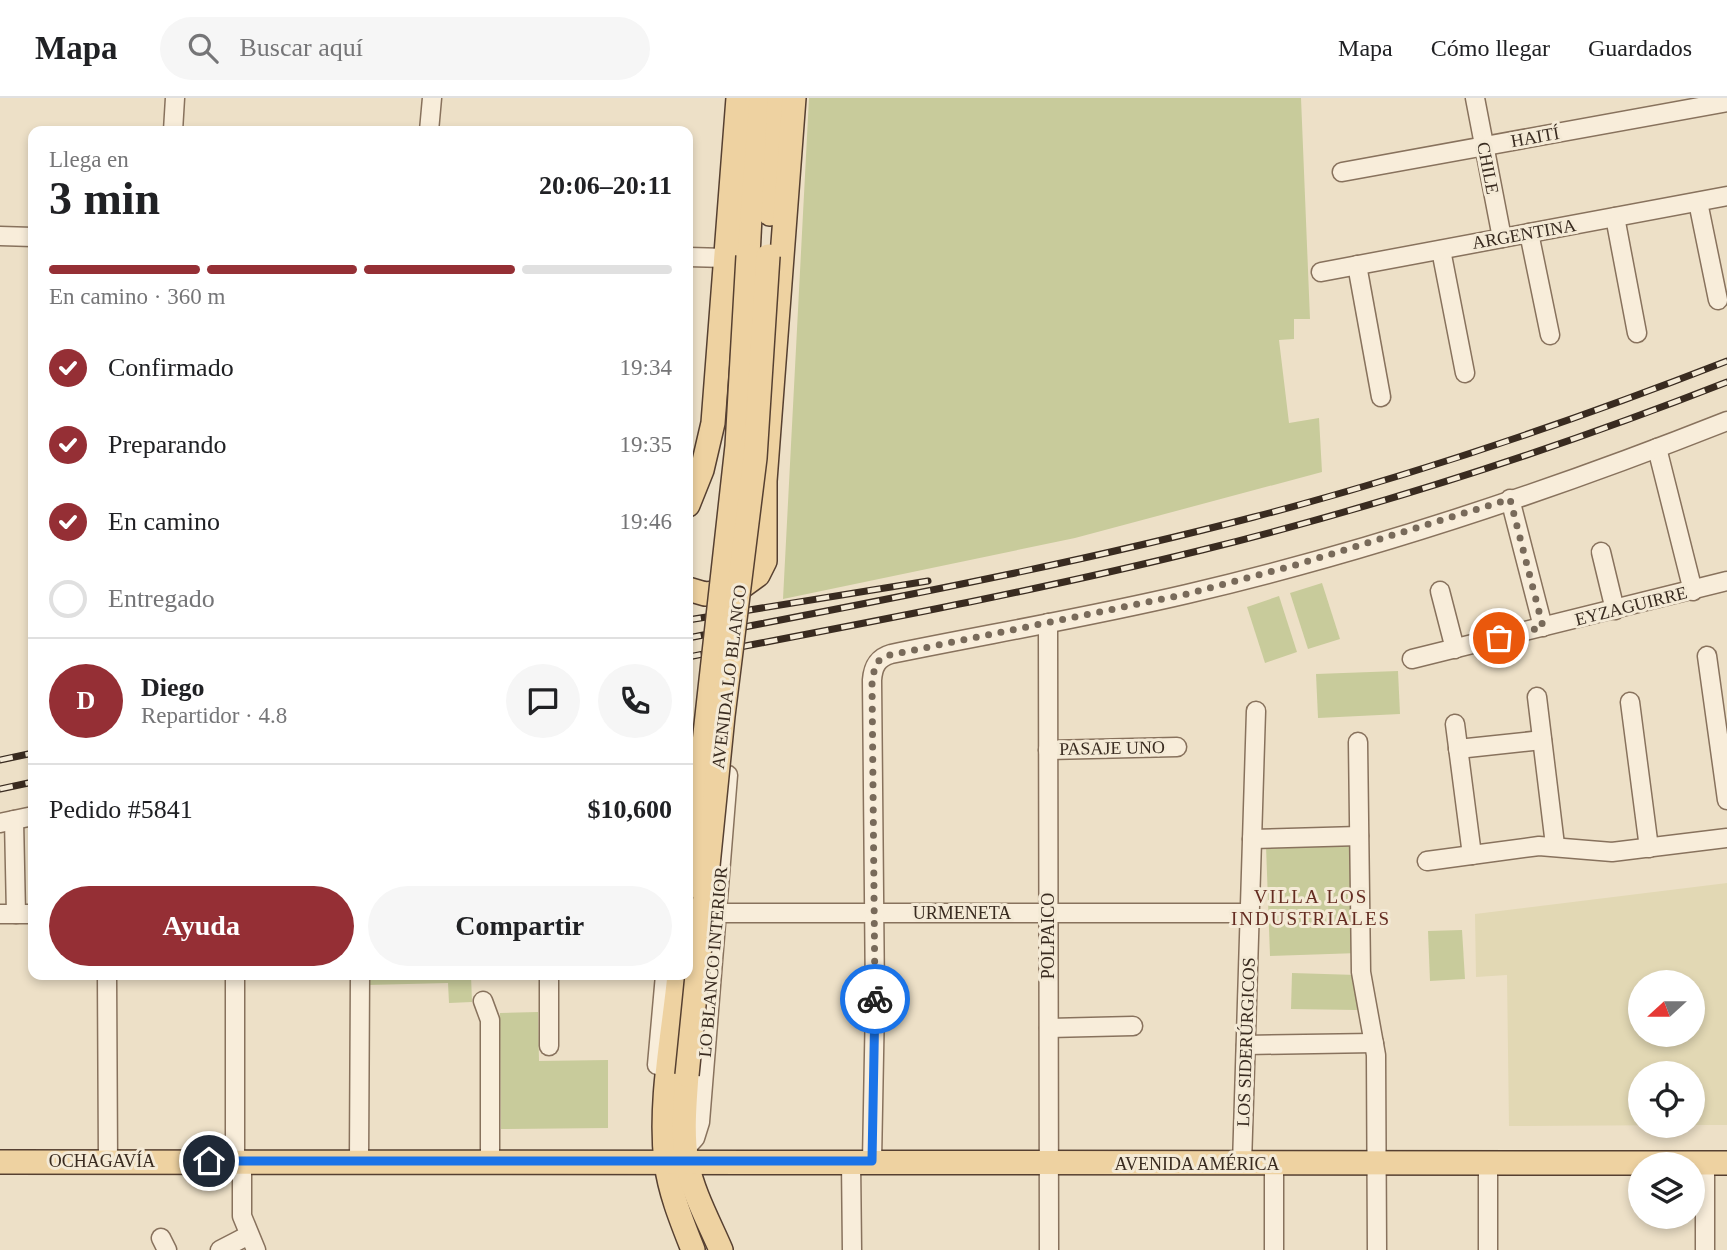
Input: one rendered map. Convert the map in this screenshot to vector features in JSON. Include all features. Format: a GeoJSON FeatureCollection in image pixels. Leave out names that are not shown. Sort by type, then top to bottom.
{"type":"FeatureCollection","features":[{"type":"Feature","properties":{"kind":"main road"},"geometry":{"type":"LineString","coordinates":[[693,491],[709,447],[747,257],[738,98]]}},
{"type":"Feature","properties":{"kind":"main road","name":"AVENIDA LO BLANCO"},"geometry":{"type":"LineString","coordinates":[[693,836],[707,692],[737,446],[756,98]]}},
{"type":"Feature","properties":{"kind":"main road","name":"AVENIDA LO BLANCO"},"geometry":{"type":"LineString","coordinates":[[693,954],[755,458],[747,257],[777,98]]}},
{"type":"Feature","properties":{"kind":"main road"},"geometry":{"type":"LineString","coordinates":[[693,590],[705,594],[736,591],[758,575],[765,561],[765,481],[794,98]]}},
{"type":"Feature","properties":{"kind":"main road","name":"AVENIDA LO BLANCO"},"geometry":{"type":"LineString","coordinates":[[679,980],[678,1211],[693,1250]]}},
{"type":"Feature","properties":{"kind":"main road","name":"AVENIDA LO BLANCO"},"geometry":{"type":"LineString","coordinates":[[690,980],[678,1073],[666,1133],[680,1157],[721,1250]]}},
{"type":"Feature","properties":{"kind":"main road","name":"OCHAGAVÍA"},"geometry":{"type":"LineString","coordinates":[[0,1162],[490,1161],[680,1157]]}},
{"type":"Feature","properties":{"kind":"main road","name":"AVENIDA AMÉRICA"},"geometry":{"type":"LineString","coordinates":[[680,1157],[1049,1163],[1716,1163]]}},
{"type":"Feature","properties":{"kind":"street"},"geometry":{"type":"LineString","coordinates":[[173,126],[175,98]]}},
{"type":"Feature","properties":{"kind":"street"},"geometry":{"type":"LineString","coordinates":[[429,126],[432,98]]}},
{"type":"Feature","properties":{"kind":"street","name":"CHILE"},"geometry":{"type":"LineString","coordinates":[[1475,98],[1502,238]]}},
{"type":"Feature","properties":{"kind":"street","name":"HAITÍ"},"geometry":{"type":"LineString","coordinates":[[1342,172],[1727,102]]}},
{"type":"Feature","properties":{"kind":"street","name":"ARGENTINA"},"geometry":{"type":"LineString","coordinates":[[1321,272],[1727,197]]}},
{"type":"Feature","properties":{"kind":"street"},"geometry":{"type":"LineString","coordinates":[[1698,202],[1718,300]]}},
{"type":"Feature","properties":{"kind":"street"},"geometry":{"type":"LineString","coordinates":[[1615,217],[1637,333]]}},
{"type":"Feature","properties":{"kind":"street"},"geometry":{"type":"LineString","coordinates":[[1529,233],[1550,335]]}},
{"type":"Feature","properties":{"kind":"street"},"geometry":{"type":"LineString","coordinates":[[0,236],[28,237]]}},
{"type":"Feature","properties":{"kind":"street"},"geometry":{"type":"LineString","coordinates":[[1441,250],[1465,373]]}},
{"type":"Feature","properties":{"kind":"street"},"geometry":{"type":"LineString","coordinates":[[693,257],[747,257]]}},
{"type":"Feature","properties":{"kind":"street"},"geometry":{"type":"LineString","coordinates":[[1357,265],[1381,397]]}},
{"type":"Feature","properties":{"kind":"street"},"geometry":{"type":"LineString","coordinates":[[852,1250],[862,1161],[874,913],[872,680],[876,663],[891,654],[1048,623],[1246,579],[1510,499],[1727,421]]}},
{"type":"Feature","properties":{"kind":"street"},"geometry":{"type":"LineString","coordinates":[[1657,448],[1693,591]]}},
{"type":"Feature","properties":{"kind":"street"},"geometry":{"type":"LineString","coordinates":[[1510,499],[1543,627]]}},
{"type":"Feature","properties":{"kind":"street"},"geometry":{"type":"LineString","coordinates":[[1601,552],[1615,610]]}},
{"type":"Feature","properties":{"kind":"street","name":"EYZAGUIRRE"},"geometry":{"type":"LineString","coordinates":[[1412,659],[1727,582]]}},
{"type":"Feature","properties":{"kind":"street"},"geometry":{"type":"LineString","coordinates":[[1440,590],[1455,649]]}},
{"type":"Feature","properties":{"kind":"street","name":"POLPAICO"},"geometry":{"type":"LineString","coordinates":[[1048,623],[1049,1250]]}},
{"type":"Feature","properties":{"kind":"street"},"geometry":{"type":"LineString","coordinates":[[1707,656],[1727,800]]}},
{"type":"Feature","properties":{"kind":"street"},"geometry":{"type":"LineString","coordinates":[[1537,697],[1555,845]]}},
{"type":"Feature","properties":{"kind":"street"},"geometry":{"type":"LineString","coordinates":[[1630,702],[1649,848]]}},
{"type":"Feature","properties":{"kind":"street","name":"LOS SIDERÚRGICOS"},"geometry":{"type":"LineString","coordinates":[[1242,1164],[1256,711]]}},
{"type":"Feature","properties":{"kind":"street","name":"LO BLANCO INTERIOR"},"geometry":{"type":"LineString","coordinates":[[680,1157],[695,1138],[700,1122],[732,717]]}},
{"type":"Feature","properties":{"kind":"street"},"geometry":{"type":"LineString","coordinates":[[1455,724],[1472,855]]}},
{"type":"Feature","properties":{"kind":"street"},"geometry":{"type":"LineString","coordinates":[[1458,749],[1542,740]]}},
{"type":"Feature","properties":{"kind":"street"},"geometry":{"type":"LineString","coordinates":[[1358,742],[1361,972],[1374,1044],[1378,1164],[1377,1250]]}},
{"type":"Feature","properties":{"kind":"street","name":"PASAJE UNO"},"geometry":{"type":"LineString","coordinates":[[1048,750],[1177,747]]}},
{"type":"Feature","properties":{"kind":"street"},"geometry":{"type":"LineString","coordinates":[[693,765],[710,760],[728,772]]}},
{"type":"Feature","properties":{"kind":"street"},"geometry":{"type":"LineString","coordinates":[[16,914],[7,821],[28,817]]}},
{"type":"Feature","properties":{"kind":"street"},"geometry":{"type":"LineString","coordinates":[[1252,839],[1359,835]]}},
{"type":"Feature","properties":{"kind":"street"},"geometry":{"type":"LineString","coordinates":[[1427,861],[1555,845],[1612,852],[1727,838]]}},
{"type":"Feature","properties":{"kind":"street","name":"URMENETA"},"geometry":{"type":"LineString","coordinates":[[717,913],[1250,913]]}},
{"type":"Feature","properties":{"kind":"street"},"geometry":{"type":"LineString","coordinates":[[107,980],[108,1161]]}},
{"type":"Feature","properties":{"kind":"street"},"geometry":{"type":"LineString","coordinates":[[219,1250],[252,1243],[241,1200],[238,1161],[235,980]]}},
{"type":"Feature","properties":{"kind":"street"},"geometry":{"type":"LineString","coordinates":[[359,1161],[360,980]]}},
{"type":"Feature","properties":{"kind":"street"},"geometry":{"type":"LineString","coordinates":[[549,980],[549,1046]]}},
{"type":"Feature","properties":{"kind":"street"},"geometry":{"type":"LineString","coordinates":[[665,980],[656,1091],[666,1133]]}},
{"type":"Feature","properties":{"kind":"street"},"geometry":{"type":"LineString","coordinates":[[483,1001],[490,1016],[490,1161]]}},
{"type":"Feature","properties":{"kind":"street"},"geometry":{"type":"LineString","coordinates":[[1049,1028],[1133,1026]]}},
{"type":"Feature","properties":{"kind":"street"},"geometry":{"type":"LineString","coordinates":[[1245,1045],[1374,1044]]}},
{"type":"Feature","properties":{"kind":"street"},"geometry":{"type":"LineString","coordinates":[[1705,1250],[1716,1163]]}},
{"type":"Feature","properties":{"kind":"street"},"geometry":{"type":"LineString","coordinates":[[1274,1164],[1274,1250]]}},
{"type":"Feature","properties":{"kind":"street"},"geometry":{"type":"LineString","coordinates":[[1488,1164],[1488,1250]]}},
{"type":"Feature","properties":{"kind":"shaded area"},"geometry":{"type":"Polygon","coordinates":[[[1727,883],[1727,1125],[1705,1125],[1705,1061],[1628,1061],[1628,1125],[1509,1126],[1507,975],[1476,977],[1475,914],[1727,883]]]}},
{"type":"Feature","properties":{"kind":"green space"},"geometry":{"type":"Polygon","coordinates":[[[809,98],[1301,98],[1310,319],[1294,319],[1294,339],[1279,340],[1289,423],[1319,418],[1322,472],[1075,538],[783,599],[809,98]]]}},
{"type":"Feature","properties":{"kind":"green space"},"geometry":{"type":"Polygon","coordinates":[[[1322,583],[1340,639],[1308,649],[1290,593],[1322,583]]]}},
{"type":"Feature","properties":{"kind":"green space"},"geometry":{"type":"Polygon","coordinates":[[[1279,596],[1297,652],[1265,663],[1247,607],[1279,596]]]}},
{"type":"Feature","properties":{"kind":"green space"},"geometry":{"type":"Polygon","coordinates":[[[1398,671],[1400,714],[1318,718],[1316,674],[1398,671]]]}},
{"type":"Feature","properties":{"kind":"green space"},"geometry":{"type":"Polygon","coordinates":[[[1355,843],[1359,953],[1270,956],[1266,846],[1355,843]]]}},
{"type":"Feature","properties":{"kind":"green space"},"geometry":{"type":"Polygon","coordinates":[[[1462,930],[1465,979],[1430,981],[1428,931],[1462,930]]]}},
{"type":"Feature","properties":{"kind":"green space"},"geometry":{"type":"Polygon","coordinates":[[[1292,973],[1357,975],[1357,1010],[1291,1009],[1292,973]]]}},
{"type":"Feature","properties":{"kind":"green space"},"geometry":{"type":"Polygon","coordinates":[[[368,980],[471,980],[472,1002],[449,1003],[448,983],[368,985],[368,980]]]}},
{"type":"Feature","properties":{"kind":"green space"},"geometry":{"type":"Polygon","coordinates":[[[538,1012],[539,1061],[608,1060],[608,1128],[501,1129],[500,1013],[538,1012]]]}},
{"type":"Feature","properties":{"kind":"railway"},"geometry":{"type":"LineString","coordinates":[[693,637],[1043,567],[1184,535],[1314,501],[1493,446],[1727,361]]}},
{"type":"Feature","properties":{"kind":"railway"},"geometry":{"type":"LineString","coordinates":[[693,656],[1010,594],[1269,533],[1467,475],[1727,382]]}},
{"type":"Feature","properties":{"kind":"railway"},"geometry":{"type":"LineString","coordinates":[[693,619],[928,581]]}},
{"type":"Feature","properties":{"kind":"railway"},"geometry":{"type":"LineString","coordinates":[[0,760],[28,754]]}},
{"type":"Feature","properties":{"kind":"railway"},"geometry":{"type":"LineString","coordinates":[[0,789],[28,783]]}},
{"type":"Feature","properties":{"kind":"way so far"},"geometry":{"type":"LineString","coordinates":[[875,999],[872,680],[876,663],[885,656],[1187,594],[1299,564],[1510,499],[1543,627],[1499,638]]}},
{"type":"Feature","properties":{"kind":"district","name":"VILLA LOS INDUSTRIALES"},"geometry":{"type":"Point","coordinates":[1311,907]}},
{"type":"Feature","properties":{"kind":"route"},"geometry":{"type":"LineString","coordinates":[[209,1161],[872,1161],[875,999]]}}]}
